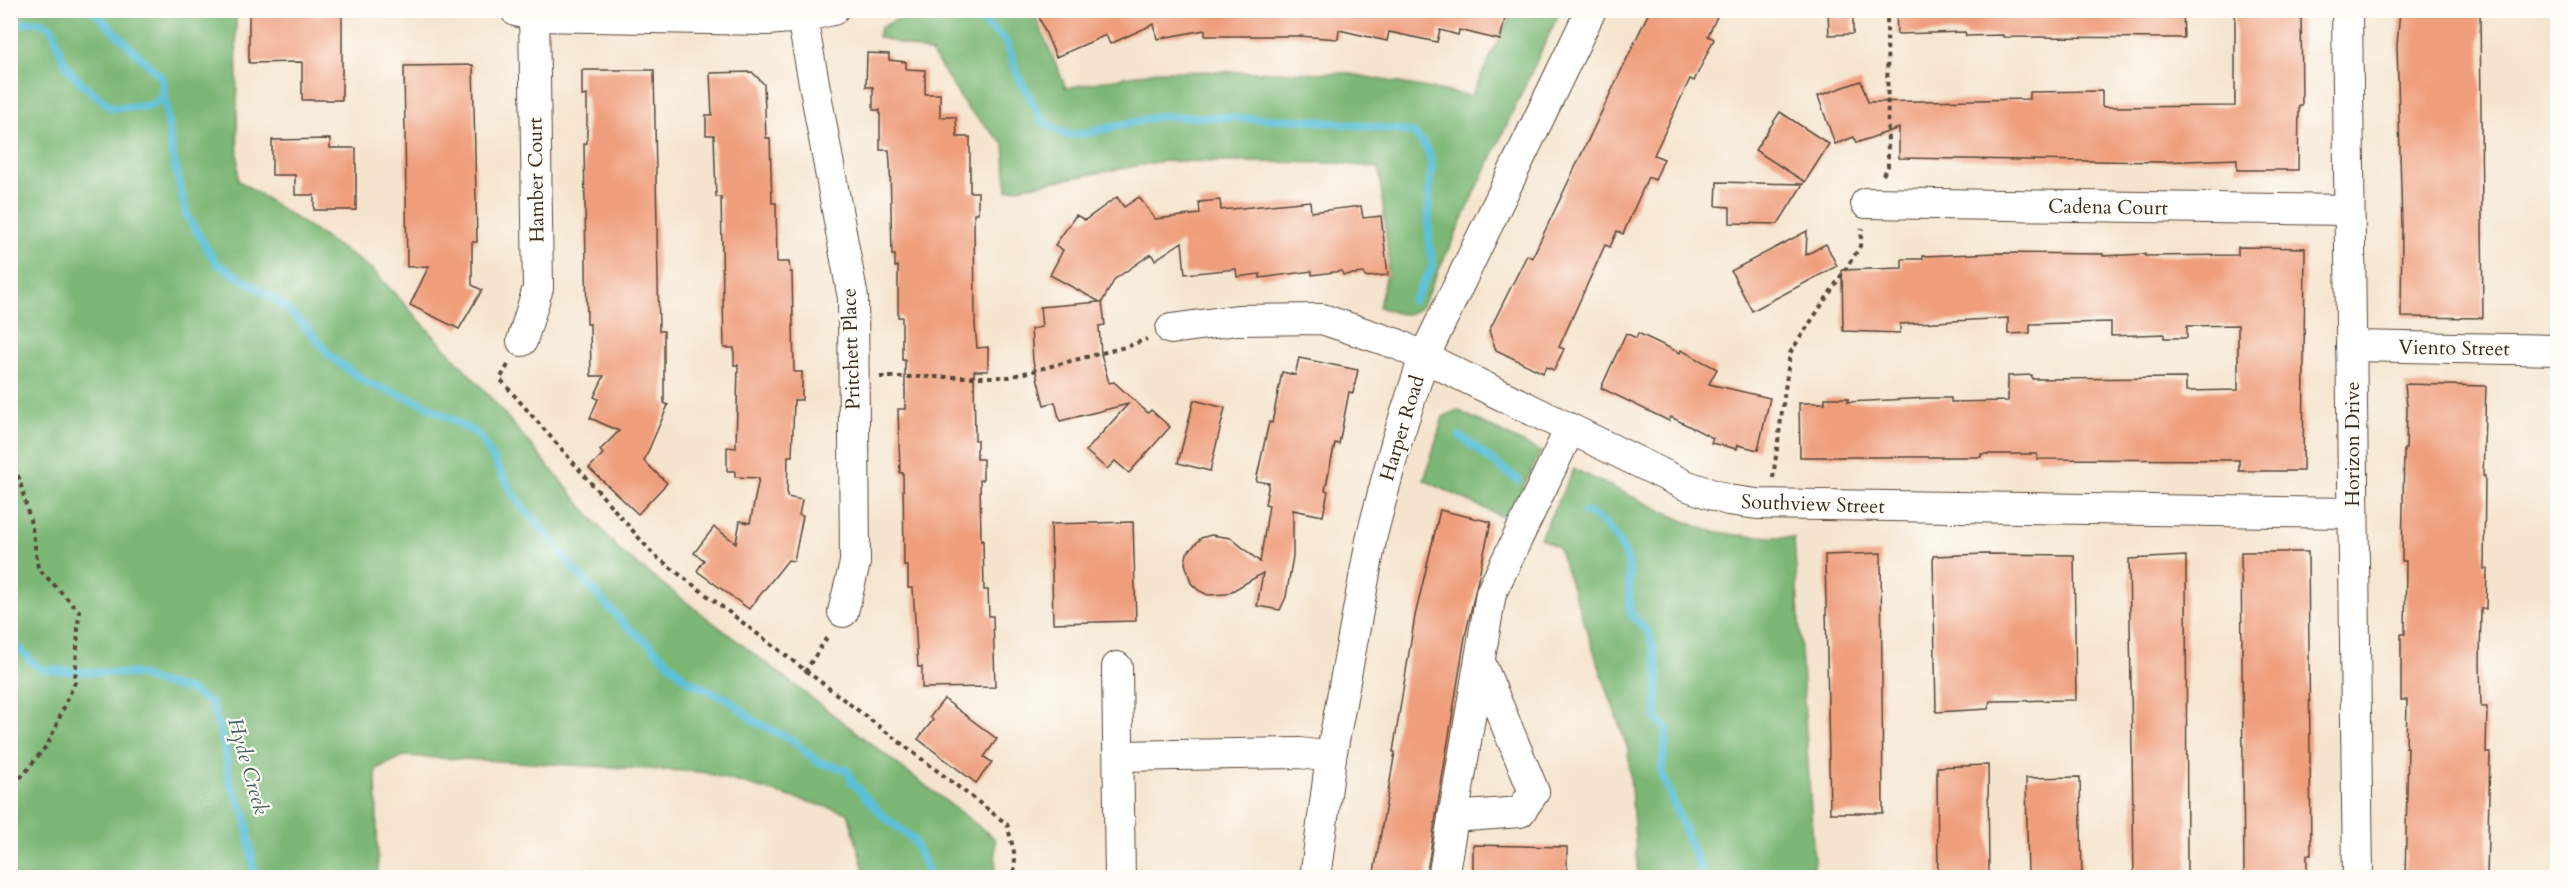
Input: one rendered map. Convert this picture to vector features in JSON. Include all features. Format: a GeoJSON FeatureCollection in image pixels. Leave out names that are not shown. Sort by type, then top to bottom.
{"type":"FeatureCollection","features":[{"type":"Feature","properties":{"kind":"street"},"geometry":{"type":"LineString","coordinates":[[528,12],[767,20],[802,17],[833,10]]}},
{"type":"Feature","properties":{"kind":"street","name":"Harper Road"},"geometry":{"type":"LineString","coordinates":[[1315,878],[1331,757],[1372,536],[1396,443],[1424,357],[1591,10]]}},
{"type":"Feature","properties":{"kind":"street","name":"Horizon Drive"},"geometry":{"type":"LineString","coordinates":[[2347,10],[2358,878]]}},
{"type":"Feature","properties":{"kind":"street","name":"Hamber Court"},"geometry":{"type":"LineString","coordinates":[[522,341],[538,288],[528,12]]}},
{"type":"Feature","properties":{"kind":"street","name":"Pritchett Place"},"geometry":{"type":"LineString","coordinates":[[802,17],[853,298],[855,563],[843,612]]}},
{"type":"Feature","properties":{"kind":"street","name":"Cadena Court"},"geometry":{"type":"LineString","coordinates":[[1866,203],[2349,210]]}},
{"type":"Feature","properties":{"kind":"street","name":"Southview Street"},"geometry":{"type":"LineString","coordinates":[[1171,329],[1237,320],[1322,318],[1424,357],[1690,488],[1742,502],[2352,513]]}},
{"type":"Feature","properties":{"kind":"street","name":"Viento Street"},"geometry":{"type":"LineString","coordinates":[[2351,346],[2558,350]]}},
{"type":"Feature","properties":{"kind":"street"},"geometry":{"type":"LineString","coordinates":[[1443,878],[1491,593],[1570,429]]}},
{"type":"Feature","properties":{"kind":"street"},"geometry":{"type":"LineString","coordinates":[[1453,818],[1520,812],[1534,792],[1480,662]]}},
{"type":"Feature","properties":{"kind":"street"},"geometry":{"type":"LineString","coordinates":[[1117,667],[1120,878]]}},
{"type":"Feature","properties":{"kind":"street"},"geometry":{"type":"LineString","coordinates":[[1119,756],[1300,753],[1331,757]]}},
{"type":"Feature","properties":{"kind":"path"},"geometry":{"type":"LineString","coordinates":[[1887,10],[1888,166]]}},
{"type":"Feature","properties":{"kind":"path"},"geometry":{"type":"LineString","coordinates":[[1773,478],[1790,353],[1860,246]]}},
{"type":"Feature","properties":{"kind":"path"},"geometry":{"type":"LineString","coordinates":[[853,373],[877,377],[1009,378],[1129,346],[1171,329]]}},
{"type":"Feature","properties":{"kind":"path"},"geometry":{"type":"LineString","coordinates":[[522,341],[500,380],[654,555],[1007,824],[1015,856],[1014,878]]}},
{"type":"Feature","properties":{"kind":"path"},"geometry":{"type":"LineString","coordinates":[[10,459],[19,478],[33,532],[38,568],[79,611],[75,682],[48,744],[22,776],[10,783]]}},
{"type":"Feature","properties":{"kind":"path"},"geometry":{"type":"LineString","coordinates":[[805,672],[843,612]]}},
{"type":"Feature","properties":{"kind":"green space"},"geometry":{"type":"Polygon","coordinates":[[[10,11],[236,11],[238,180],[372,269],[485,391],[620,551],[995,839],[996,877],[866,877],[848,813],[702,772],[404,756],[376,769],[378,877],[11,877],[10,11]]]}},
{"type":"Feature","properties":{"kind":"green space"},"geometry":{"type":"Polygon","coordinates":[[[914,11],[1033,11],[1066,88],[1157,71],[1345,73],[1471,96],[1513,11],[1560,11],[1422,306],[1412,313],[1402,314],[1379,307],[1389,263],[1379,168],[1336,163],[1163,161],[1007,190],[1004,144],[967,108],[932,53],[878,37],[880,28],[914,11]]]}},
{"type":"Feature","properties":{"kind":"green space"},"geometry":{"type":"Polygon","coordinates":[[[1457,410],[1541,452],[1507,519],[1424,480],[1443,417],[1457,410]]]}},
{"type":"Feature","properties":{"kind":"green space"},"geometry":{"type":"Polygon","coordinates":[[[1574,469],[1686,522],[1708,530],[1736,535],[1794,538],[1815,877],[1638,877],[1628,750],[1558,547],[1540,538],[1574,469]]]}},
{"type":"Feature","properties":{"kind":"building"},"geometry":{"type":"Polygon","coordinates":[[[249,10],[342,11],[342,100],[302,100],[302,62],[249,63],[249,10]]]}},
{"type":"Feature","properties":{"kind":"building"},"geometry":{"type":"Polygon","coordinates":[[[1036,10],[1507,10],[1500,40],[1459,30],[1458,35],[1440,30],[1437,42],[1389,32],[1387,41],[1339,30],[1338,39],[1299,36],[1205,36],[1205,30],[1157,39],[1154,24],[1110,44],[1106,35],[1056,57],[1036,10]]]}},
{"type":"Feature","properties":{"kind":"building"},"geometry":{"type":"Polygon","coordinates":[[[1650,10],[1720,10],[1708,36],[1714,39],[1694,81],[1690,79],[1654,155],[1664,159],[1655,180],[1648,177],[1623,234],[1617,231],[1610,247],[1605,245],[1559,347],[1564,349],[1554,370],[1546,367],[1543,373],[1496,350],[1489,331],[1527,255],[1532,258],[1650,10]]]}},
{"type":"Feature","properties":{"kind":"building"},"geometry":{"type":"Polygon","coordinates":[[[1828,10],[1853,10],[1853,34],[1829,35],[1828,10]]]}},
{"type":"Feature","properties":{"kind":"building"},"geometry":{"type":"Polygon","coordinates":[[[1896,10],[2183,10],[2184,38],[1966,36],[1965,32],[1897,34],[1896,10]]]}},
{"type":"Feature","properties":{"kind":"building"},"geometry":{"type":"Polygon","coordinates":[[[2235,10],[2301,10],[2302,106],[2299,106],[2298,170],[2237,170],[2237,159],[2161,162],[1899,158],[1899,128],[1856,143],[1854,137],[1835,144],[1818,96],[1861,81],[1868,102],[2030,99],[2030,92],[2102,91],[2102,106],[2105,107],[2235,106],[2235,10]]]}},
{"type":"Feature","properties":{"kind":"building"},"geometry":{"type":"Polygon","coordinates":[[[2400,10],[2480,10],[2483,318],[2401,317],[2402,225],[2397,45],[2400,10]]]}},
{"type":"Feature","properties":{"kind":"building"},"geometry":{"type":"Polygon","coordinates":[[[867,53],[889,54],[889,60],[906,62],[906,69],[925,70],[925,94],[940,94],[940,117],[956,117],[957,137],[970,137],[970,192],[978,192],[978,213],[974,213],[975,325],[977,348],[988,347],[988,371],[974,371],[975,440],[977,440],[977,459],[983,459],[983,480],[980,480],[981,541],[983,540],[984,590],[988,590],[989,616],[993,616],[995,687],[922,688],[922,667],[918,667],[913,588],[908,588],[908,566],[904,566],[903,473],[900,473],[898,409],[905,409],[905,360],[902,360],[902,317],[898,317],[898,266],[895,267],[895,255],[892,255],[889,150],[880,150],[880,110],[873,110],[873,87],[866,87],[867,53]]]}},
{"type":"Feature","properties":{"kind":"building"},"geometry":{"type":"Polygon","coordinates":[[[473,65],[477,242],[472,242],[472,285],[482,290],[459,329],[410,305],[429,266],[407,267],[404,66],[473,65]]]}},
{"type":"Feature","properties":{"kind":"building"},"geometry":{"type":"Polygon","coordinates":[[[582,70],[654,70],[659,331],[664,331],[664,403],[668,405],[644,461],[667,483],[638,514],[589,468],[603,454],[600,450],[619,431],[590,418],[598,399],[594,397],[604,376],[591,376],[590,324],[587,324],[584,144],[587,143],[587,95],[582,96],[582,70]]]}},
{"type":"Feature","properties":{"kind":"building"},"geometry":{"type":"Polygon","coordinates":[[[752,72],[764,84],[766,138],[770,138],[772,203],[776,203],[777,262],[789,262],[790,272],[792,272],[794,372],[802,372],[802,400],[794,400],[792,456],[788,456],[787,497],[802,500],[799,515],[803,516],[794,561],[788,560],[749,609],[697,571],[704,560],[694,553],[714,527],[736,543],[740,521],[750,523],[759,478],[735,477],[735,471],[727,471],[727,447],[736,448],[738,365],[734,365],[734,348],[724,348],[721,197],[716,197],[714,135],[706,135],[706,115],[712,115],[710,73],[752,72]]]}},
{"type":"Feature","properties":{"kind":"building"},"geometry":{"type":"Polygon","coordinates":[[[1780,112],[1829,144],[1805,182],[1755,150],[1780,112]]]}},
{"type":"Feature","properties":{"kind":"building"},"geometry":{"type":"Polygon","coordinates":[[[330,139],[330,148],[356,148],[356,210],[314,210],[314,195],[295,195],[295,175],[272,175],[272,140],[330,139]]]}},
{"type":"Feature","properties":{"kind":"building"},"geometry":{"type":"Polygon","coordinates":[[[1717,182],[1803,184],[1778,224],[1730,223],[1730,207],[1716,206],[1717,182]]]}},
{"type":"Feature","properties":{"kind":"building"},"geometry":{"type":"Polygon","coordinates":[[[1117,197],[1124,207],[1139,197],[1155,219],[1200,214],[1199,202],[1220,200],[1221,210],[1310,201],[1311,212],[1361,206],[1363,218],[1381,216],[1388,275],[1365,277],[1364,273],[1343,275],[1342,271],[1312,275],[1312,271],[1260,278],[1260,274],[1237,277],[1236,269],[1185,274],[1182,242],[1155,260],[1151,254],[1115,279],[1102,302],[1105,325],[1099,326],[1101,354],[1109,383],[1114,382],[1148,413],[1151,410],[1170,427],[1129,473],[1115,461],[1107,469],[1086,451],[1128,404],[1060,421],[1055,402],[1044,405],[1033,361],[1031,329],[1042,327],[1040,307],[1100,302],[1050,275],[1063,250],[1055,245],[1076,215],[1085,220],[1117,197]]]}},
{"type":"Feature","properties":{"kind":"building"},"geometry":{"type":"Polygon","coordinates":[[[1807,231],[1806,255],[1826,244],[1837,266],[1752,311],[1731,271],[1807,231]]]}},
{"type":"Feature","properties":{"kind":"building"},"geometry":{"type":"Polygon","coordinates":[[[2238,247],[2305,248],[2303,471],[2239,471],[2239,460],[2037,459],[2037,454],[1981,454],[1981,457],[1800,457],[1799,403],[1825,403],[1825,398],[1848,398],[1848,402],[1929,398],[1951,398],[1951,402],[2008,401],[2008,376],[2032,375],[2032,379],[2186,378],[2186,391],[2238,390],[2238,325],[2187,326],[2187,338],[2164,338],[2164,334],[2111,336],[2111,322],[2030,324],[2030,333],[2008,334],[2008,318],[1900,324],[1900,333],[1843,331],[1842,270],[1902,268],[1902,259],[1923,259],[1923,256],[1999,253],[2103,254],[2103,256],[2238,255],[2238,247]]]}},
{"type":"Feature","properties":{"kind":"building"},"geometry":{"type":"Polygon","coordinates":[[[1626,333],[1636,338],[1638,333],[1680,353],[1681,350],[1717,369],[1709,384],[1770,398],[1758,450],[1738,445],[1737,449],[1711,443],[1713,438],[1671,417],[1669,421],[1601,388],[1626,333]]]}},
{"type":"Feature","properties":{"kind":"building"},"geometry":{"type":"Polygon","coordinates":[[[1299,358],[1358,370],[1353,393],[1349,392],[1339,444],[1335,443],[1325,490],[1328,491],[1323,516],[1293,510],[1293,556],[1286,597],[1280,610],[1257,606],[1263,573],[1227,594],[1208,595],[1191,583],[1185,563],[1187,553],[1201,538],[1211,535],[1231,538],[1260,562],[1269,505],[1265,504],[1269,483],[1256,481],[1269,422],[1272,423],[1282,372],[1295,375],[1299,358]]]}},
{"type":"Feature","properties":{"kind":"building"},"geometry":{"type":"Polygon","coordinates":[[[2405,384],[2486,386],[2483,476],[2485,476],[2484,569],[2487,569],[2486,609],[2481,609],[2480,662],[2481,707],[2487,707],[2486,753],[2490,753],[2487,878],[2405,878],[2408,747],[2406,747],[2407,700],[2401,700],[2401,634],[2405,634],[2406,561],[2402,561],[2407,406],[2405,384]]]}},
{"type":"Feature","properties":{"kind":"building"},"geometry":{"type":"Polygon","coordinates":[[[1194,400],[1225,408],[1210,471],[1178,463],[1194,400]]]}},
{"type":"Feature","properties":{"kind":"building"},"geometry":{"type":"Polygon","coordinates":[[[1440,510],[1491,522],[1465,637],[1426,878],[1373,878],[1415,616],[1440,510]]]}},
{"type":"Feature","properties":{"kind":"building"},"geometry":{"type":"Polygon","coordinates":[[[1133,522],[1136,621],[1053,623],[1051,524],[1133,522]]]}},
{"type":"Feature","properties":{"kind":"building"},"geometry":{"type":"Polygon","coordinates":[[[2241,552],[2308,552],[2311,855],[2307,855],[2307,878],[2255,878],[2255,873],[2244,873],[2241,552]]]}},
{"type":"Feature","properties":{"kind":"building"},"geometry":{"type":"Polygon","coordinates":[[[1881,553],[1883,813],[1830,813],[1825,555],[1881,553]]]}},
{"type":"Feature","properties":{"kind":"building"},"geometry":{"type":"Polygon","coordinates":[[[2074,555],[2076,700],[1990,701],[1988,709],[1936,712],[1933,556],[2074,555]]]}},
{"type":"Feature","properties":{"kind":"building"},"geometry":{"type":"Polygon","coordinates":[[[2186,556],[2187,878],[2134,878],[2129,559],[2186,556]]]}},
{"type":"Feature","properties":{"kind":"building"},"geometry":{"type":"Polygon","coordinates":[[[944,699],[997,739],[984,757],[992,762],[976,783],[918,739],[933,720],[930,717],[944,699]]]}},
{"type":"Feature","properties":{"kind":"building"},"geometry":{"type":"Polygon","coordinates":[[[1988,765],[1989,878],[1938,878],[1937,767],[1988,765]]]}},
{"type":"Feature","properties":{"kind":"building"},"geometry":{"type":"Polygon","coordinates":[[[2080,777],[2082,878],[2028,878],[2026,778],[2080,777]]]}},
{"type":"Feature","properties":{"kind":"building"},"geometry":{"type":"Polygon","coordinates":[[[1473,845],[1567,847],[1567,878],[1473,878],[1473,845]]]}},
{"type":"Feature","properties":{"kind":"waterway"},"geometry":{"type":"LineString","coordinates":[[92,10],[162,78],[172,153],[187,216],[216,263],[279,302],[306,327],[331,357],[367,383],[420,402],[476,433],[483,441],[520,505],[547,533],[570,565],[625,625],[688,681],[731,701],[754,721],[792,740],[818,762],[847,770],[852,782],[883,816],[913,839],[928,871],[935,878]]}},
{"type":"Feature","properties":{"kind":"waterway"},"geometry":{"type":"LineString","coordinates":[[969,10],[1006,41],[1018,76],[1043,122],[1067,135],[1082,134],[1161,116],[1306,120],[1413,133],[1429,153],[1432,166],[1429,186],[1429,244],[1433,266],[1413,301]]}},
{"type":"Feature","properties":{"kind":"waterway"},"geometry":{"type":"LineString","coordinates":[[10,25],[29,22],[49,26],[70,71],[112,108],[149,106],[164,97]]}},
{"type":"Feature","properties":{"kind":"waterway"},"geometry":{"type":"LineString","coordinates":[[1460,436],[1518,480]]}},
{"type":"Feature","properties":{"kind":"waterway"},"geometry":{"type":"LineString","coordinates":[[1585,512],[1608,528],[1620,544],[1627,562],[1630,613],[1649,633],[1658,672],[1656,719],[1667,728],[1661,772],[1704,878]]}},
{"type":"Feature","properties":{"kind":"waterway","name":"Hyde Creek"},"geometry":{"type":"LineString","coordinates":[[10,639],[39,668],[44,670],[136,674],[190,690],[211,703],[225,749],[229,781],[245,813],[255,878]]}}]}
